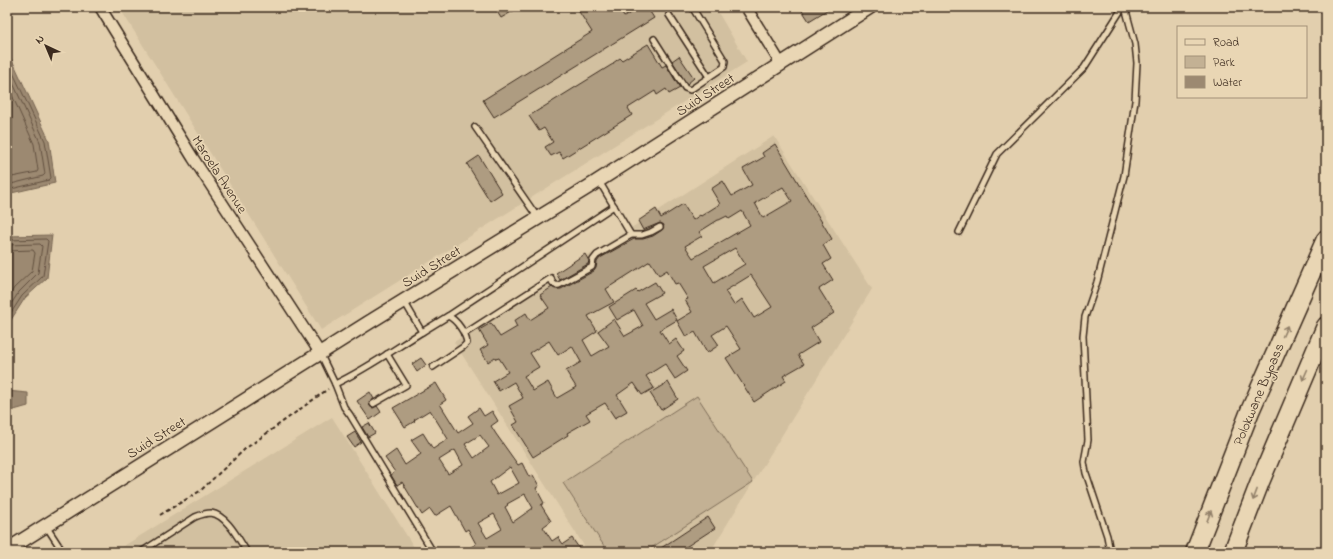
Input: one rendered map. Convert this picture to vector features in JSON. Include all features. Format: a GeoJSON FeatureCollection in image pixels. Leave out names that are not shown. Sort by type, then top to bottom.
{"type":"FeatureCollection","features":[{"type":"Feature","properties":{"kind":"highway","name":"Polokwane Bypass"},"geometry":{"type":"LineString","coordinates":[[1195,552],[1250,411],[1326,239]]}},
{"type":"Feature","properties":{"kind":"highway"},"geometry":{"type":"LineString","coordinates":[[1233,552],[1260,482],[1326,326]]}},
{"type":"Feature","properties":{"kind":"street","name":"Maroela Avenue"},"geometry":{"type":"LineString","coordinates":[[100,7],[193,158],[320,353]]}},
{"type":"Feature","properties":{"kind":"street"},"geometry":{"type":"LineString","coordinates":[[746,7],[781,64]]}},
{"type":"Feature","properties":{"kind":"street","name":"Suid Street"},"geometry":{"type":"LineString","coordinates":[[7,550],[320,353],[599,181],[870,7]]}},
{"type":"Feature","properties":{"kind":"lane"},"geometry":{"type":"LineString","coordinates":[[654,38],[685,88],[690,90],[724,66],[726,61],[692,7]]}},
{"type":"Feature","properties":{"kind":"lane"},"geometry":{"type":"LineString","coordinates":[[959,232],[997,154],[1084,68],[1124,7]]}},
{"type":"Feature","properties":{"kind":"lane"},"geometry":{"type":"LineString","coordinates":[[1110,552],[1107,536],[1086,473],[1084,462],[1088,440],[1083,336],[1085,317],[1097,282],[1124,176],[1135,101],[1138,63],[1135,44],[1124,7]]}},
{"type":"Feature","properties":{"kind":"lane"},"geometry":{"type":"LineString","coordinates":[[669,15],[709,77]]}},
{"type":"Feature","properties":{"kind":"lane"},"geometry":{"type":"LineString","coordinates":[[475,127],[538,218]]}},
{"type":"Feature","properties":{"kind":"lane"},"geometry":{"type":"LineString","coordinates":[[599,181],[631,235]]}},
{"type":"Feature","properties":{"kind":"lane"},"geometry":{"type":"LineString","coordinates":[[335,384],[448,316],[614,206]]}},
{"type":"Feature","properties":{"kind":"lane"},"geometry":{"type":"LineString","coordinates":[[464,334],[551,278],[552,283],[556,286],[560,285],[592,267],[593,260],[597,255],[631,235],[642,235],[651,232],[660,226]]}},
{"type":"Feature","properties":{"kind":"lane"},"geometry":{"type":"LineString","coordinates":[[404,302],[422,332]]}},
{"type":"Feature","properties":{"kind":"lane"},"geometry":{"type":"LineString","coordinates":[[433,367],[467,344],[464,334],[453,319],[448,316]]}},
{"type":"Feature","properties":{"kind":"lane"},"geometry":{"type":"LineString","coordinates":[[320,353],[344,407],[434,552]]}},
{"type":"Feature","properties":{"kind":"lane"},"geometry":{"type":"LineString","coordinates":[[373,404],[406,385],[387,354]]}},
{"type":"Feature","properties":{"kind":"lane"},"geometry":{"type":"LineString","coordinates":[[141,552],[195,517],[211,513],[226,520],[248,552]]}},
{"type":"Feature","properties":{"kind":"lane"},"geometry":{"type":"LineString","coordinates":[[46,526],[63,552]]}},
{"type":"Feature","properties":{"kind":"path"},"geometry":{"type":"LineString","coordinates":[[160,515],[200,491],[245,450],[335,384]]}},
{"type":"Feature","properties":{"kind":"shaded area"},"geometry":{"type":"Polygon","coordinates":[[[119,7],[715,7],[747,62],[321,330],[119,7]]]}},
{"type":"Feature","properties":{"kind":"shaded area"},"geometry":{"type":"Polygon","coordinates":[[[774,136],[872,289],[710,552],[588,552],[454,342],[774,136]]]}},
{"type":"Feature","properties":{"kind":"shaded area"},"geometry":{"type":"Polygon","coordinates":[[[332,417],[417,552],[114,552],[332,417]]]}},
{"type":"Feature","properties":{"kind":"green space"},"geometry":{"type":"Polygon","coordinates":[[[697,396],[753,482],[645,552],[608,552],[563,483],[697,396]]]}},
{"type":"Feature","properties":{"kind":"water"},"geometry":{"type":"Polygon","coordinates":[[[7,52],[49,140],[55,183],[7,194],[7,52]]]}},
{"type":"Feature","properties":{"kind":"water"},"geometry":{"type":"Polygon","coordinates":[[[52,235],[47,278],[25,298],[7,326],[7,236],[52,235]]]}},
{"type":"Feature","properties":{"kind":"water"},"geometry":{"type":"Polygon","coordinates":[[[7,391],[28,393],[28,406],[7,412],[7,391]]]}},
{"type":"Feature","properties":{"kind":"building"},"geometry":{"type":"Polygon","coordinates":[[[494,7],[520,7],[501,18],[494,7]]]}},
{"type":"Feature","properties":{"kind":"building"},"geometry":{"type":"Polygon","coordinates":[[[576,7],[618,7],[624,17],[640,7],[647,7],[654,18],[494,117],[483,100],[592,32],[576,7]]]}},
{"type":"Feature","properties":{"kind":"building"},"geometry":{"type":"Polygon","coordinates":[[[800,7],[832,7],[809,21],[800,7]]]}},
{"type":"Feature","properties":{"kind":"building"},"geometry":{"type":"Polygon","coordinates":[[[648,44],[662,67],[666,65],[680,88],[669,94],[666,89],[657,95],[655,91],[628,108],[632,115],[563,158],[559,152],[551,156],[545,147],[553,142],[544,128],[539,131],[529,116],[613,64],[620,58],[622,60],[648,44]]]}},
{"type":"Feature","properties":{"kind":"building"},"geometry":{"type":"Polygon","coordinates":[[[679,56],[694,78],[687,84],[672,61],[679,56]]]}},
{"type":"Feature","properties":{"kind":"building"},"geometry":{"type":"Polygon","coordinates":[[[775,144],[832,239],[823,245],[831,259],[823,264],[833,280],[819,289],[834,313],[811,328],[819,342],[798,355],[804,364],[783,376],[786,381],[754,402],[726,358],[741,349],[726,326],[712,335],[719,345],[707,353],[695,332],[686,337],[677,321],[692,312],[685,300],[688,299],[678,283],[675,284],[667,270],[659,275],[650,261],[606,289],[614,302],[588,316],[597,331],[583,340],[592,356],[609,346],[598,331],[614,319],[625,336],[643,326],[634,310],[617,320],[609,307],[636,290],[638,292],[655,282],[662,293],[644,303],[654,319],[671,309],[677,320],[660,330],[669,344],[676,339],[684,351],[677,356],[687,371],[675,379],[665,364],[646,376],[654,388],[642,395],[634,383],[617,395],[627,411],[615,418],[605,403],[586,414],[590,420],[567,433],[568,435],[533,457],[513,425],[518,422],[509,406],[523,398],[514,382],[499,391],[493,381],[508,372],[499,358],[496,359],[495,357],[488,362],[480,350],[488,345],[479,330],[491,323],[500,337],[517,327],[514,321],[526,313],[530,320],[549,308],[540,295],[552,287],[555,289],[561,289],[594,271],[600,258],[634,239],[643,239],[653,236],[662,230],[664,225],[660,223],[643,230],[638,221],[656,209],[661,218],[683,204],[693,220],[720,204],[711,189],[723,181],[732,196],[752,185],[743,169],[764,157],[762,153],[775,144]],[[783,187],[755,203],[763,218],[792,201],[783,187]],[[742,211],[729,219],[727,216],[718,220],[699,232],[702,236],[685,246],[693,258],[750,225],[742,211]],[[735,248],[704,266],[714,283],[745,264],[735,248]],[[751,275],[725,291],[734,305],[742,299],[754,318],[772,307],[751,275]],[[549,341],[530,353],[539,367],[524,376],[533,391],[548,382],[557,398],[576,387],[566,371],[581,362],[572,346],[558,355],[549,341]]]}},
{"type":"Feature","properties":{"kind":"building"},"geometry":{"type":"Polygon","coordinates":[[[479,156],[502,193],[490,201],[467,164],[479,156]]]}},
{"type":"Feature","properties":{"kind":"building"},"geometry":{"type":"Polygon","coordinates":[[[585,254],[589,261],[588,264],[560,280],[556,273],[585,254]]]}},
{"type":"Feature","properties":{"kind":"building"},"geometry":{"type":"Polygon","coordinates":[[[421,358],[426,365],[417,372],[412,364],[421,358]]]}},
{"type":"Feature","properties":{"kind":"building"},"geometry":{"type":"Polygon","coordinates":[[[668,382],[678,399],[661,410],[650,393],[668,382]]]}},
{"type":"Feature","properties":{"kind":"building"},"geometry":{"type":"Polygon","coordinates":[[[436,383],[446,400],[440,404],[458,433],[473,423],[468,416],[479,408],[484,416],[492,411],[498,421],[491,426],[496,434],[518,465],[522,463],[529,477],[533,475],[539,486],[536,488],[544,503],[541,505],[551,521],[543,527],[552,541],[558,537],[563,544],[572,538],[579,548],[573,552],[463,552],[476,544],[468,529],[465,531],[451,506],[435,516],[430,509],[422,515],[402,482],[397,485],[391,475],[395,472],[385,458],[396,450],[405,465],[421,454],[411,440],[423,433],[433,449],[448,439],[430,410],[405,427],[393,408],[436,383]],[[480,435],[465,444],[474,458],[489,447],[480,435]],[[455,450],[439,460],[448,474],[463,465],[455,450]],[[510,467],[490,482],[497,495],[519,483],[510,467]],[[525,494],[507,504],[508,505],[505,507],[513,522],[533,508],[525,494]],[[494,514],[478,523],[487,538],[502,529],[494,514]]]}},
{"type":"Feature","properties":{"kind":"building"},"geometry":{"type":"Polygon","coordinates":[[[370,392],[374,399],[369,402],[370,406],[373,408],[377,406],[381,412],[370,420],[357,401],[370,392]]]}},
{"type":"Feature","properties":{"kind":"building"},"geometry":{"type":"Polygon","coordinates":[[[369,423],[375,433],[368,437],[362,427],[369,423]]]}},
{"type":"Feature","properties":{"kind":"building"},"geometry":{"type":"Polygon","coordinates":[[[355,432],[361,442],[354,447],[347,437],[355,432]]]}},
{"type":"Feature","properties":{"kind":"building"},"geometry":{"type":"Polygon","coordinates":[[[708,517],[715,528],[678,552],[655,552],[708,517]]]}}]}
